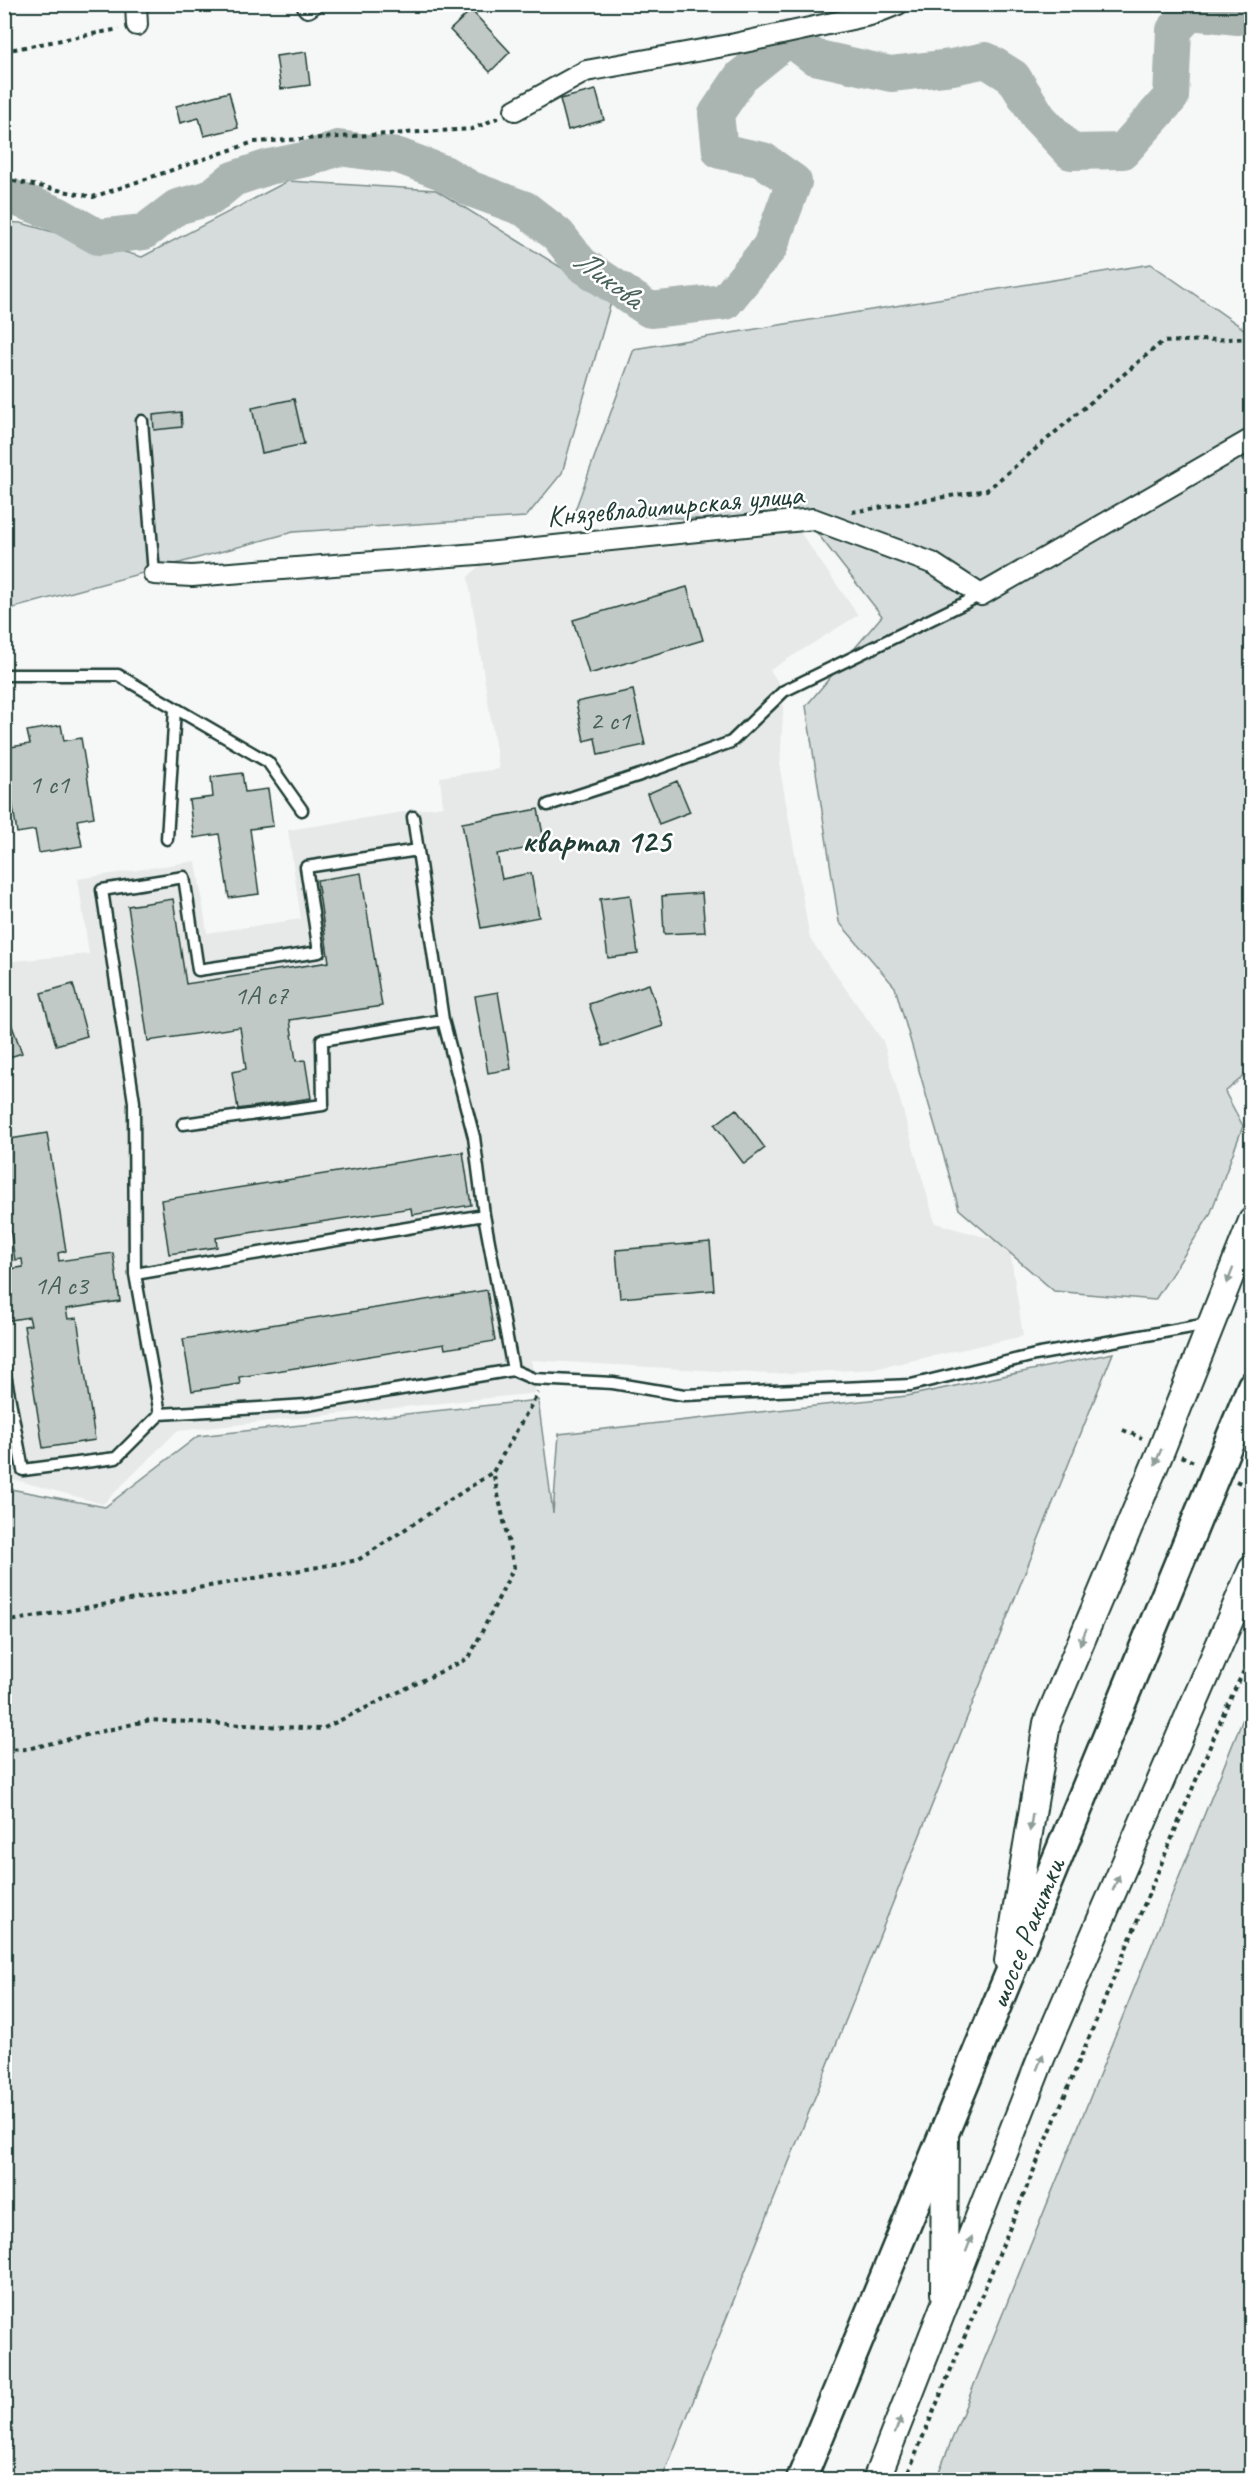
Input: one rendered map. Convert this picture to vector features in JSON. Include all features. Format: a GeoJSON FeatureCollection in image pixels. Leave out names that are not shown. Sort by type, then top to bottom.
{"type":"FeatureCollection","features":[{"type":"Feature","properties":{"kind":"main road","name":"шоссе Ракитки"},"geometry":{"type":"LineString","coordinates":[[801,2480],[1251,1386]]}},
{"type":"Feature","properties":{"kind":"street"},"geometry":{"type":"LineString","coordinates":[[136,4],[137,25]]}},
{"type":"Feature","properties":{"kind":"street"},"geometry":{"type":"LineString","coordinates":[[515,110],[586,71],[735,44],[870,15],[898,4]]}},
{"type":"Feature","properties":{"kind":"street"},"geometry":{"type":"LineString","coordinates":[[981,595],[1251,439]]}},
{"type":"Feature","properties":{"kind":"street","name":"Князевладимирская улица"},"geometry":{"type":"LineString","coordinates":[[154,574],[192,576],[477,554],[813,519],[932,563],[981,595]]}},
{"type":"Feature","properties":{"kind":"street"},"geometry":{"type":"LineString","coordinates":[[1004,1987],[1047,1723],[1162,1448],[1251,1221]]}},
{"type":"Feature","properties":{"kind":"street"},"geometry":{"type":"LineString","coordinates":[[876,2480],[1042,2056],[1251,1569]]}},
{"type":"Feature","properties":{"kind":"street"},"geometry":{"type":"LineString","coordinates":[[944,2308],[945,2132]]}},
{"type":"Feature","properties":{"kind":"lane"},"geometry":{"type":"LineString","coordinates":[[142,421],[154,574]]}},
{"type":"Feature","properties":{"kind":"lane"},"geometry":{"type":"LineString","coordinates":[[548,805],[730,742],[784,691],[981,595]]}},
{"type":"Feature","properties":{"kind":"lane"},"geometry":{"type":"LineString","coordinates":[[4,675],[118,675],[268,762],[302,810]]}},
{"type":"Feature","properties":{"kind":"lane"},"geometry":{"type":"LineString","coordinates":[[167,839],[175,709]]}},
{"type":"Feature","properties":{"kind":"lane"},"geometry":{"type":"LineString","coordinates":[[413,817],[442,1020],[474,1137],[484,1215],[513,1370]]}},
{"type":"Feature","properties":{"kind":"lane"},"geometry":{"type":"LineString","coordinates":[[160,1414],[135,1274],[134,1102],[102,890],[184,877],[198,970],[319,952],[306,867],[418,850]]}},
{"type":"Feature","properties":{"kind":"lane"},"geometry":{"type":"LineString","coordinates":[[183,1124],[323,1105],[322,1040],[442,1020]]}},
{"type":"Feature","properties":{"kind":"lane"},"geometry":{"type":"LineString","coordinates":[[135,1274],[484,1215]]}},
{"type":"Feature","properties":{"kind":"lane"},"geometry":{"type":"LineString","coordinates":[[4,1369],[23,1470],[116,1458],[160,1414],[307,1405],[513,1370],[534,1379],[614,1383],[684,1395],[911,1385],[1035,1355],[1211,1323]]}},
{"type":"Feature","properties":{"kind":"path"},"geometry":{"type":"LineString","coordinates":[[4,51],[137,25]]}},
{"type":"Feature","properties":{"kind":"path"},"geometry":{"type":"LineString","coordinates":[[4,179],[93,197],[254,142],[472,129],[515,110]]}},
{"type":"Feature","properties":{"kind":"path"},"geometry":{"type":"LineString","coordinates":[[848,513],[987,490],[1162,342],[1251,338]]}},
{"type":"Feature","properties":{"kind":"path"},"geometry":{"type":"LineString","coordinates":[[4,1622],[49,1616],[358,1560],[494,1472],[524,1415],[547,1380]]}},
{"type":"Feature","properties":{"kind":"path"},"geometry":{"type":"LineString","coordinates":[[1123,1430],[1251,1488]]}},
{"type":"Feature","properties":{"kind":"path"},"geometry":{"type":"LineString","coordinates":[[4,1750],[27,1749],[150,1720],[322,1729],[469,1658],[514,1567],[494,1472]]}},
{"type":"Feature","properties":{"kind":"path"},"geometry":{"type":"LineString","coordinates":[[905,2480],[1226,1708],[1251,1654]]}},
{"type":"Feature","properties":{"kind":"shaded area"},"geometry":{"type":"Polygon","coordinates":[[[288,181],[436,190],[612,299],[562,473],[526,517],[293,532],[10,609],[5,604],[5,222],[21,223],[142,257],[288,181]]]}},
{"type":"Feature","properties":{"kind":"shaded area"},"geometry":{"type":"Polygon","coordinates":[[[1151,264],[1251,334],[1251,1070],[1225,1092],[1243,1126],[1210,1215],[1155,1300],[1054,1291],[959,1209],[895,987],[839,922],[806,706],[882,616],[810,524],[574,513],[634,349],[1151,264]]]}},
{"type":"Feature","properties":{"kind":"shaded area"},"geometry":{"type":"Polygon","coordinates":[[[797,528],[858,615],[770,670],[784,691],[780,769],[810,939],[883,1041],[935,1223],[1009,1244],[1023,1336],[874,1369],[770,1374],[531,1360],[536,1393],[177,1431],[103,1504],[5,1477],[4,962],[89,954],[78,879],[196,861],[207,933],[301,919],[288,830],[443,806],[440,777],[499,769],[468,577],[486,559],[797,528]]]}},
{"type":"Feature","properties":{"kind":"shaded area"},"geometry":{"type":"Polygon","coordinates":[[[1113,1353],[662,2479],[5,2479],[5,1488],[105,1507],[198,1436],[538,1400],[553,1513],[559,1434],[907,1396],[1113,1353]]]}},
{"type":"Feature","properties":{"kind":"shaded area"},"geometry":{"type":"Polygon","coordinates":[[[1251,1699],[1251,2479],[936,2479],[1251,1699]]]}},
{"type":"Feature","properties":{"kind":"building"},"geometry":{"type":"Polygon","coordinates":[[[471,10],[510,52],[490,72],[450,30],[471,10]]]}},
{"type":"Feature","properties":{"kind":"building"},"geometry":{"type":"Polygon","coordinates":[[[306,52],[310,85],[281,89],[276,56],[306,52]]]}},
{"type":"Feature","properties":{"kind":"building"},"geometry":{"type":"Polygon","coordinates":[[[596,90],[604,120],[568,130],[560,99],[596,90]]]}},
{"type":"Feature","properties":{"kind":"building"},"geometry":{"type":"Polygon","coordinates":[[[229,92],[238,128],[204,136],[199,118],[180,123],[176,106],[229,92]]]}},
{"type":"Feature","properties":{"kind":"building"},"geometry":{"type":"Polygon","coordinates":[[[294,399],[304,444],[262,453],[252,408],[294,399]]]}},
{"type":"Feature","properties":{"kind":"building"},"geometry":{"type":"Polygon","coordinates":[[[181,412],[182,427],[154,430],[153,415],[181,412]]]}},
{"type":"Feature","properties":{"kind":"building"},"geometry":{"type":"Polygon","coordinates":[[[687,587],[703,640],[589,674],[573,620],[687,587]]]}},
{"type":"Feature","properties":{"kind":"building"},"geometry":{"type":"Polygon","coordinates":[[[633,690],[645,745],[598,755],[595,738],[584,741],[576,702],[633,690]]]}},
{"type":"Feature","properties":{"kind":"building"},"geometry":{"type":"Polygon","coordinates":[[[61,725],[64,741],[81,738],[94,817],[77,820],[82,846],[39,853],[35,830],[17,833],[4,748],[30,744],[27,731],[61,725]]]}},
{"type":"Feature","properties":{"kind":"building"},"geometry":{"type":"Polygon","coordinates":[[[242,773],[245,792],[268,789],[273,826],[250,829],[259,894],[229,898],[219,834],[194,838],[189,800],[213,797],[211,777],[242,773]]]}},
{"type":"Feature","properties":{"kind":"building"},"geometry":{"type":"Polygon","coordinates":[[[677,781],[690,812],[659,824],[647,794],[677,781]]]}},
{"type":"Feature","properties":{"kind":"building"},"geometry":{"type":"Polygon","coordinates":[[[538,809],[545,845],[497,854],[502,879],[531,873],[539,917],[481,928],[462,823],[538,809]]]}},
{"type":"Feature","properties":{"kind":"building"},"geometry":{"type":"Polygon","coordinates":[[[361,873],[382,1006],[290,1020],[296,1061],[305,1060],[311,1098],[238,1109],[232,1072],[246,1069],[240,1027],[148,1041],[128,906],[173,899],[186,984],[329,962],[317,880],[361,873]]]}},
{"type":"Feature","properties":{"kind":"building"},"geometry":{"type":"Polygon","coordinates":[[[702,893],[705,932],[664,934],[662,896],[702,893]]]}},
{"type":"Feature","properties":{"kind":"building"},"geometry":{"type":"Polygon","coordinates":[[[630,895],[638,954],[608,958],[600,899],[630,895]]]}},
{"type":"Feature","properties":{"kind":"building"},"geometry":{"type":"Polygon","coordinates":[[[73,984],[87,1036],[56,1045],[41,993],[73,984]]]}},
{"type":"Feature","properties":{"kind":"building"},"geometry":{"type":"Polygon","coordinates":[[[649,984],[663,1026],[603,1046],[589,1004],[649,984]]]}},
{"type":"Feature","properties":{"kind":"building"},"geometry":{"type":"Polygon","coordinates":[[[498,992],[511,1069],[488,1073],[475,996],[498,992]]]}},
{"type":"Feature","properties":{"kind":"building"},"geometry":{"type":"Polygon","coordinates":[[[4,1004],[22,1053],[4,1059],[4,1004]]]}},
{"type":"Feature","properties":{"kind":"building"},"geometry":{"type":"Polygon","coordinates":[[[736,1109],[765,1148],[744,1164],[715,1125],[736,1109]]]}},
{"type":"Feature","properties":{"kind":"building"},"geometry":{"type":"Polygon","coordinates":[[[47,1133],[66,1251],[58,1253],[59,1261],[113,1253],[120,1301],[66,1309],[68,1319],[77,1318],[95,1440],[43,1448],[24,1326],[31,1325],[29,1317],[4,1321],[4,1270],[23,1267],[22,1259],[15,1260],[4,1190],[4,1140],[47,1133]]]}},
{"type":"Feature","properties":{"kind":"building"},"geometry":{"type":"Polygon","coordinates":[[[463,1152],[471,1205],[412,1215],[411,1208],[216,1238],[217,1247],[169,1254],[161,1200],[463,1152]]]}},
{"type":"Feature","properties":{"kind":"building"},"geometry":{"type":"Polygon","coordinates":[[[710,1242],[714,1290],[620,1298],[616,1250],[710,1242]]]}},
{"type":"Feature","properties":{"kind":"building"},"geometry":{"type":"Polygon","coordinates":[[[487,1290],[495,1341],[445,1349],[444,1344],[239,1377],[240,1384],[192,1391],[183,1339],[487,1290]]]}},
{"type":"Feature","properties":{"kind":"waterway","name":"Ликова"},"geometry":{"type":"LineString","coordinates":[[4,194],[57,214],[98,237],[144,232],[177,207],[210,198],[233,179],[338,148],[399,156],[444,173],[471,189],[525,209],[558,235],[581,264],[650,310],[725,302],[770,247],[794,182],[763,160],[720,151],[716,114],[741,77],[789,38],[814,57],[891,74],[952,67],[986,60],[1013,77],[1039,118],[1071,152],[1123,151],[1171,97],[1174,30],[1191,12],[1238,17],[1252,15]]}},
{"type":"Feature","properties":{"kind":"district","name":"квартал 125"},"geometry":{"type":"Point","coordinates":[596,840]}}]}
